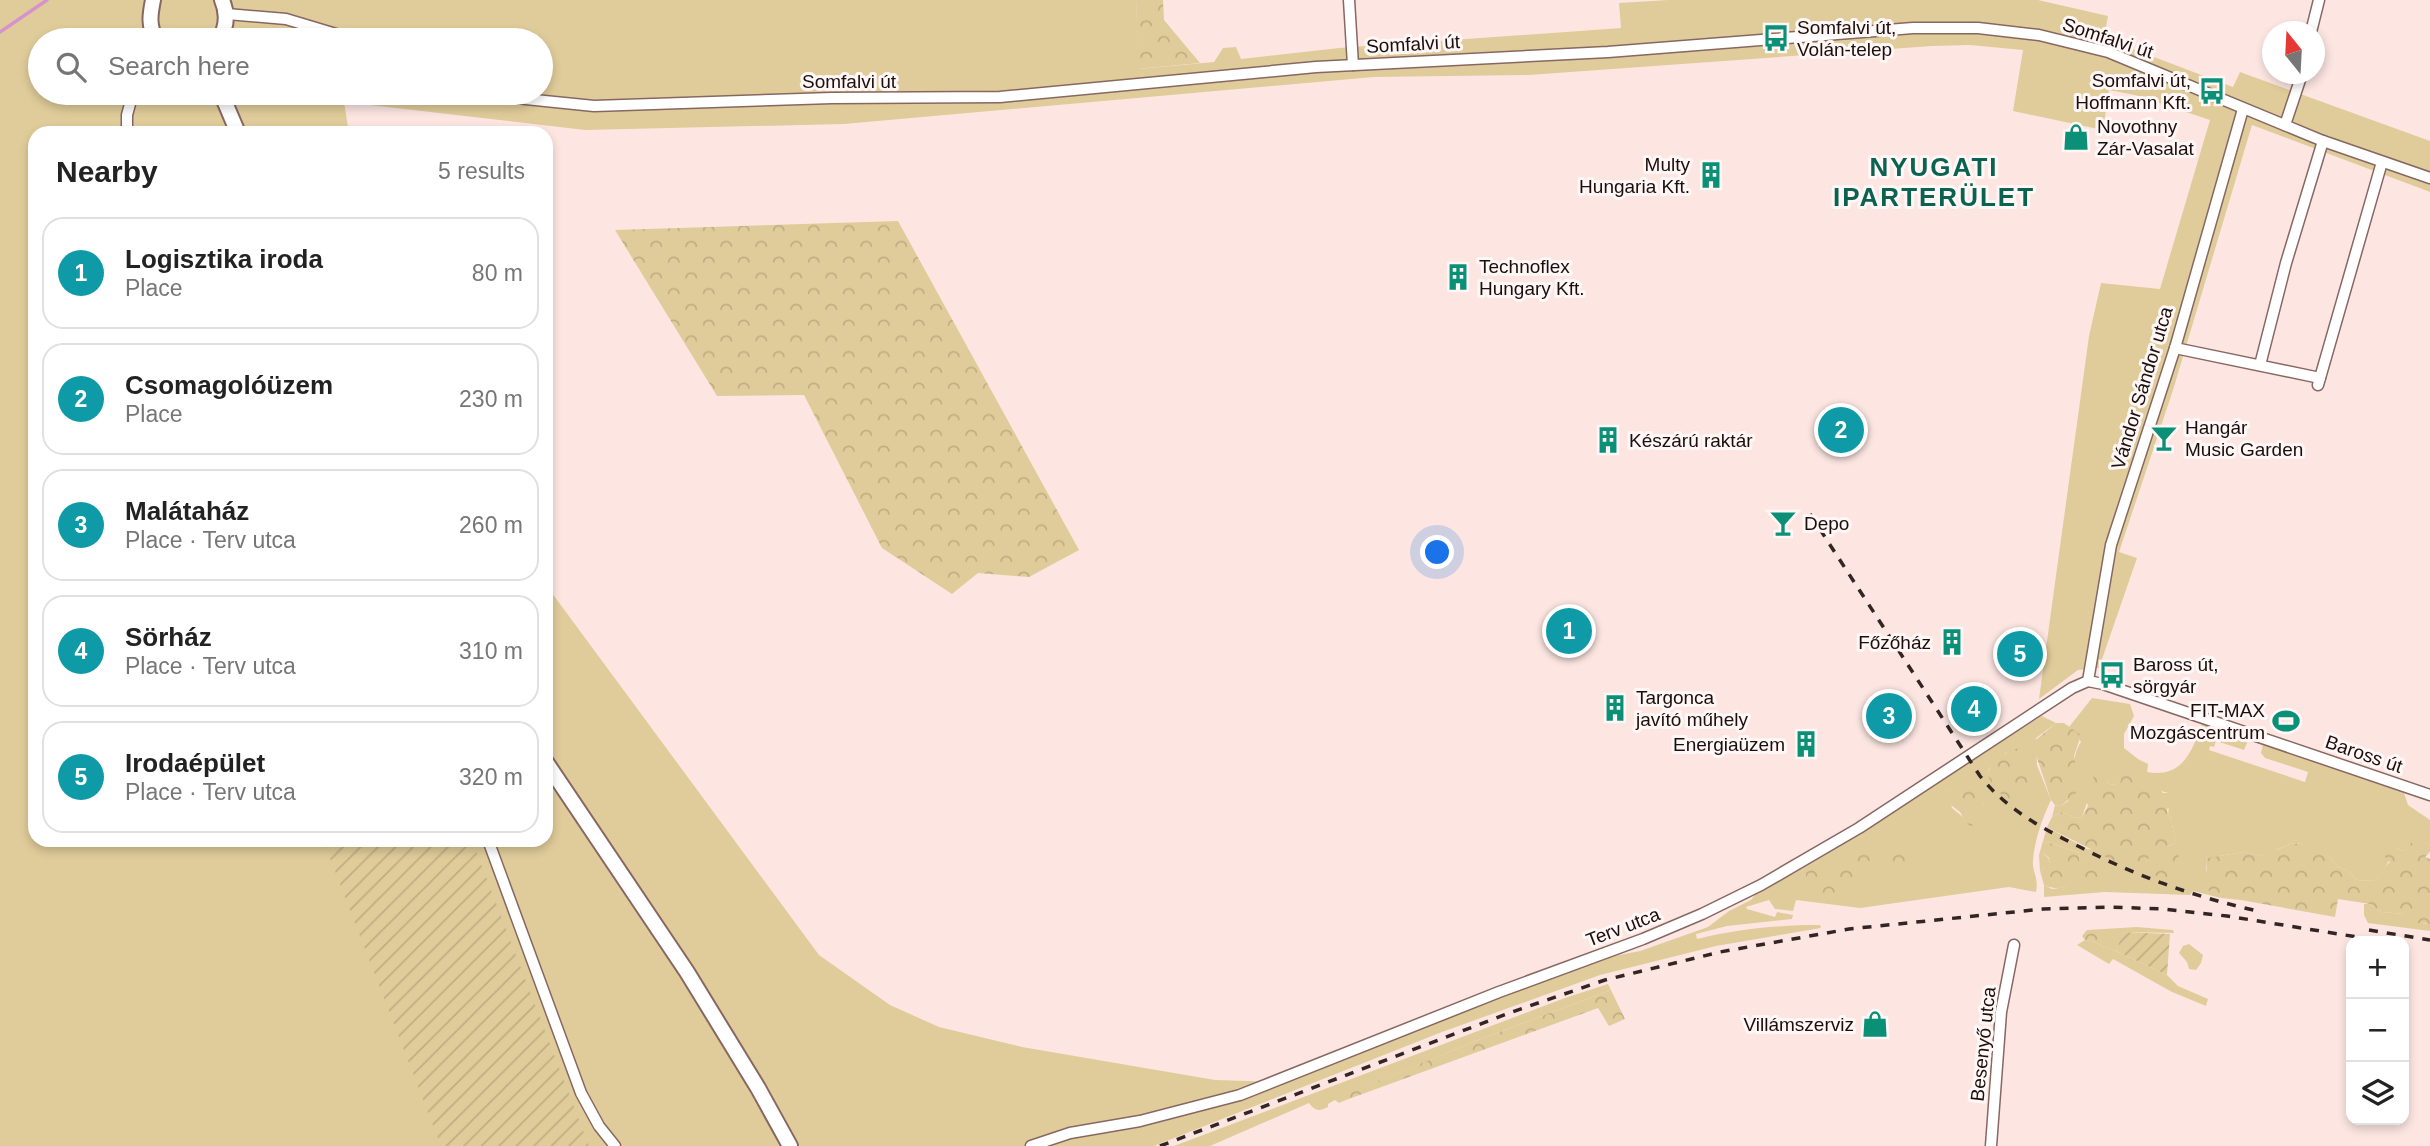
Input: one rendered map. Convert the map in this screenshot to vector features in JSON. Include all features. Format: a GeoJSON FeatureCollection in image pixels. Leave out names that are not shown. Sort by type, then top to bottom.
{"type":"FeatureCollection","features":[{"type":"Feature","properties":{"kind":"main road"},"geometry":{"type":"LineString","coordinates":[[151,28],[153,0]]}},
{"type":"Feature","properties":{"kind":"main road"},"geometry":{"type":"LineString","coordinates":[[224,7],[225,28]]}},
{"type":"Feature","properties":{"kind":"main road"},"geometry":{"type":"LineString","coordinates":[[226,105],[235,126]]}},
{"type":"Feature","properties":{"kind":"main road"},"geometry":{"type":"LineString","coordinates":[[553,772],[687,972],[790,1146]]}},
{"type":"Feature","properties":{"kind":"street"},"geometry":{"type":"LineString","coordinates":[[1349,0],[1353,65]]}},
{"type":"Feature","properties":{"kind":"street"},"geometry":{"type":"LineString","coordinates":[[2314,21],[2319,0]]}},
{"type":"Feature","properties":{"kind":"street"},"geometry":{"type":"LineString","coordinates":[[224,7],[316,28]]}},
{"type":"Feature","properties":{"kind":"street","name":"Somfalvi út"},"geometry":{"type":"LineString","coordinates":[[553,102],[594,106],[807,98],[1000,97],[1353,65],[1608,52],[1901,29],[1986,28],[2039,35],[2108,52],[2323,141],[2430,178]]}},
{"type":"Feature","properties":{"kind":"street"},"geometry":{"type":"LineString","coordinates":[[2285,125],[2298,84]]}},
{"type":"Feature","properties":{"kind":"street"},"geometry":{"type":"LineString","coordinates":[[127,126],[130,105]]}},
{"type":"Feature","properties":{"kind":"street","name":"Vándor Sándor utca"},"geometry":{"type":"LineString","coordinates":[[2088,681],[2111,545],[2175,348],[2244,109]]}},
{"type":"Feature","properties":{"kind":"street"},"geometry":{"type":"LineString","coordinates":[[2260,365],[2286,263],[2323,141]]}},
{"type":"Feature","properties":{"kind":"street"},"geometry":{"type":"LineString","coordinates":[[2175,348],[2260,365],[2319,381],[2382,162]]}},
{"type":"Feature","properties":{"kind":"street","name":"Baross út"},"geometry":{"type":"LineString","coordinates":[[2088,681],[2430,794]]}},
{"type":"Feature","properties":{"kind":"street","name":"Terv utca"},"geometry":{"type":"LineString","coordinates":[[1031,1146],[1070,1133],[1132,1122],[1240,1095],[1702,914],[1770,881],[1859,828],[2072,688],[2088,681]]}},
{"type":"Feature","properties":{"kind":"street"},"geometry":{"type":"LineString","coordinates":[[491,847],[581,1093],[599,1126],[615,1146]]}},
{"type":"Feature","properties":{"kind":"street","name":"Besenyő utca"},"geometry":{"type":"LineString","coordinates":[[1991,1146],[2001,1012],[2014,945]]}},
{"type":"Feature","properties":{"kind":"green space"},"geometry":{"type":"Polygon","coordinates":[[[0,0],[1136,0],[1139,69],[1214,62],[1223,48],[1236,47],[1241,59],[1339,48],[1621,28],[1619,3],[1668,0],[2038,0],[2108,16],[2104,38],[2233,87],[2240,72],[2262,80],[2262,84],[2273,84],[2430,141],[2430,192],[2252,125],[2173,390],[2119,552],[2137,558],[2099,668],[2078,670],[2039,699],[2089,336],[2101,283],[2160,289],[2210,120],[2135,95],[2109,90],[2103,130],[2013,111],[2023,50],[1970,45],[1932,46],[1529,75],[1374,77],[844,124],[585,130],[370,105],[553,105],[553,28],[28,28],[28,105],[344,105],[348,126],[28,126],[28,847],[553,847],[553,594],[819,955],[890,1005],[939,1027],[1022,1047],[1215,1080],[1276,1082],[1303,1064],[1339,1058],[1609,957],[1640,951],[1708,927],[1729,911],[1864,831],[2042,716],[2056,723],[2036,738],[2037,765],[2051,800],[2039,829],[2034,852],[2036,892],[2009,887],[1860,908],[1796,900],[1793,911],[1775,909],[1769,900],[1746,907],[1775,917],[1777,912],[1793,915],[1792,919],[1727,926],[1696,934],[1697,939],[1773,927],[1820,925],[1821,928],[1716,946],[1600,975],[1442,1032],[1154,1146],[0,1146],[0,0]],[[2007,752],[1987,774],[1999,791],[2007,752]],[[1954,790],[1948,792],[1952,808],[1964,818],[1978,817],[1984,802],[1954,790]]]}},
{"type":"Feature","properties":{"kind":"green space"},"geometry":{"type":"Polygon","coordinates":[[[1136,0],[1163,0],[1164,20],[1200,63],[1138,69],[1136,0]]]}},
{"type":"Feature","properties":{"kind":"green space"},"geometry":{"type":"Polygon","coordinates":[[[898,221],[1079,550],[1029,577],[978,573],[952,594],[882,548],[804,395],[717,396],[615,230],[898,221]]]}},
{"type":"Feature","properties":{"kind":"green space"},"geometry":{"type":"Polygon","coordinates":[[[2092,698],[2130,704],[2134,716],[2124,734],[2124,748],[2148,764],[2147,772],[2159,773],[2177,767],[2189,754],[2202,725],[2205,724],[2249,738],[2244,750],[2216,741],[2214,747],[2210,746],[2209,750],[2305,782],[2308,772],[2265,758],[2261,753],[2263,744],[2404,793],[2408,805],[2430,820],[2430,845],[2416,839],[2403,851],[2396,848],[2377,881],[2357,880],[2349,871],[2338,867],[2329,856],[2307,851],[2302,844],[2292,843],[2263,856],[2244,852],[2206,858],[2208,885],[2221,898],[2193,891],[2190,895],[2105,892],[2044,897],[2044,885],[2052,889],[2067,887],[2084,868],[2079,860],[2080,853],[2047,842],[2043,844],[2043,853],[2050,863],[2040,871],[2039,855],[2047,827],[2087,849],[2154,853],[2175,843],[2172,819],[2168,815],[2170,793],[2154,787],[2112,785],[2106,781],[2095,784],[2082,817],[2075,818],[2062,812],[2052,817],[2055,805],[2061,806],[2068,801],[2074,762],[2081,742],[2069,727],[2092,698]]]}},
{"type":"Feature","properties":{"kind":"green space"},"geometry":{"type":"Polygon","coordinates":[[[2056,723],[2064,723],[2081,735],[2074,756],[2078,778],[2077,792],[2061,806],[2055,805],[2051,800],[2032,743],[2056,723]]]}},
{"type":"Feature","properties":{"kind":"green space"},"geometry":{"type":"Polygon","coordinates":[[[2019,748],[2024,753],[2031,771],[2024,797],[2012,799],[1997,790],[1987,774],[2000,757],[2019,748]]]}},
{"type":"Feature","properties":{"kind":"green space"},"geometry":{"type":"Polygon","coordinates":[[[2098,764],[2106,771],[2106,781],[2112,785],[2120,783],[2123,774],[2129,771],[2154,781],[2163,793],[2170,793],[2173,805],[2167,809],[2172,819],[2175,843],[2168,846],[2165,852],[2154,853],[2149,858],[2126,867],[2047,827],[2052,817],[2062,812],[2075,818],[2082,817],[2088,806],[2085,792],[2095,784],[2093,776],[2098,764]]]}},
{"type":"Feature","properties":{"kind":"green space"},"geometry":{"type":"Polygon","coordinates":[[[1970,782],[1976,786],[1976,791],[1984,796],[1976,824],[1971,826],[1960,812],[1943,799],[1948,792],[1970,782]]]}},
{"type":"Feature","properties":{"kind":"green space"},"geometry":{"type":"Polygon","coordinates":[[[2416,838],[2430,845],[2430,852],[2425,857],[2430,859],[2430,924],[2409,922],[2404,914],[2381,912],[2370,904],[2338,899],[2335,917],[2221,898],[2209,891],[2204,876],[2207,870],[2206,858],[2244,852],[2263,856],[2268,846],[2277,850],[2292,843],[2302,844],[2308,851],[2317,849],[2329,856],[2338,867],[2349,871],[2357,880],[2377,881],[2382,869],[2390,862],[2385,857],[2383,845],[2395,842],[2396,848],[2403,851],[2416,838]]]}},
{"type":"Feature","properties":{"kind":"green space"},"geometry":{"type":"Polygon","coordinates":[[[2047,842],[2080,853],[2079,860],[2084,867],[2097,862],[2106,866],[2107,870],[2104,875],[2074,886],[2058,888],[2044,885],[2040,871],[2050,862],[2043,853],[2042,844],[2047,842]]]}},
{"type":"Feature","properties":{"kind":"green space"},"geometry":{"type":"Polygon","coordinates":[[[326,847],[475,847],[589,1146],[441,1146],[326,847]]]}},
{"type":"Feature","properties":{"kind":"green space"},"geometry":{"type":"Polygon","coordinates":[[[1908,848],[1916,865],[1901,872],[1894,872],[1886,862],[1888,855],[1908,848]]]}},
{"type":"Feature","properties":{"kind":"green space"},"geometry":{"type":"Polygon","coordinates":[[[1864,849],[1872,850],[1877,862],[1872,868],[1839,887],[1829,900],[1815,894],[1806,876],[1806,870],[1824,861],[1835,867],[1864,849]]]}},
{"type":"Feature","properties":{"kind":"green space"},"geometry":{"type":"Polygon","coordinates":[[[2178,854],[2186,873],[2181,879],[2161,877],[2142,870],[2143,866],[2178,854]]]}},
{"type":"Feature","properties":{"kind":"green space"},"geometry":{"type":"Polygon","coordinates":[[[2364,904],[2370,904],[2381,912],[2404,914],[2424,924],[2430,924],[2430,931],[2368,923],[2364,915],[2364,904]]]}},
{"type":"Feature","properties":{"kind":"green space"},"geometry":{"type":"Polygon","coordinates":[[[2137,927],[2173,930],[2174,933],[2123,932],[2116,951],[2085,940],[2082,936],[2087,930],[2137,927]]]}},
{"type":"Feature","properties":{"kind":"green space"},"geometry":{"type":"Polygon","coordinates":[[[2123,932],[2170,934],[2167,975],[2116,951],[2123,932]]]}},
{"type":"Feature","properties":{"kind":"green space"},"geometry":{"type":"Polygon","coordinates":[[[2085,940],[2167,975],[2178,986],[2208,999],[2206,1006],[2172,992],[2113,959],[2109,964],[2077,945],[2085,940]]]}},
{"type":"Feature","properties":{"kind":"green space"},"geometry":{"type":"Polygon","coordinates":[[[2189,944],[2203,955],[2196,970],[2189,969],[2179,953],[2183,946],[2189,944]]]}},
{"type":"Feature","properties":{"kind":"green space"},"geometry":{"type":"Polygon","coordinates":[[[1608,984],[1611,990],[1478,1040],[1345,1095],[1346,1100],[1339,1103],[1335,1100],[1320,1110],[1309,1103],[1210,1146],[1174,1146],[1565,998],[1608,984]]]}},
{"type":"Feature","properties":{"kind":"green space"},"geometry":{"type":"Polygon","coordinates":[[[1611,990],[1625,1019],[1609,1026],[1598,1008],[1346,1100],[1344,1095],[1478,1040],[1611,990]]]}},
{"type":"Feature","properties":{"kind":"waterway"},"geometry":{"type":"LineString","coordinates":[[0,32],[47,0]]}},
{"type":"Feature","properties":{"kind":"railway"},"geometry":{"type":"LineString","coordinates":[[1810,514],[1980,776],[2001,798],[2052,833],[2124,868],[2192,893],[2262,912]]}},
{"type":"Feature","properties":{"kind":"railway"},"geometry":{"type":"LineString","coordinates":[[1160,1146],[1512,1012],[1605,980],[1720,952],[1849,929],[2043,909],[2109,907],[2227,916],[2351,936]]}},
{"type":"Feature","properties":{"kind":"railway"},"geometry":{"type":"LineString","coordinates":[[2369,930],[2430,940]]}},
{"type":"Feature","properties":{"kind":"place","name":"Somfalvi út, Volán-telep"},"geometry":{"type":"Point","coordinates":[1776,38]}},
{"type":"Feature","properties":{"kind":"place","name":"Somfalvi út, Hoffmann Kft."},"geometry":{"type":"Point","coordinates":[2212,91]}},
{"type":"Feature","properties":{"kind":"place","name":"Novothny Zár-Vasalat"},"geometry":{"type":"Point","coordinates":[2076,137]}},
{"type":"Feature","properties":{"kind":"place","name":"Multy Hungaria Kft."},"geometry":{"type":"Point","coordinates":[1711,175]}},
{"type":"Feature","properties":{"kind":"place","name":"Technoflex Hungary Kft."},"geometry":{"type":"Point","coordinates":[1458,277]}},
{"type":"Feature","properties":{"kind":"place","name":"Csomagolóüzem"},"geometry":{"type":"Point","coordinates":[1841,430]}},
{"type":"Feature","properties":{"kind":"place","name":"Hangár Music Garden"},"geometry":{"type":"Point","coordinates":[2164,438]}},
{"type":"Feature","properties":{"kind":"place","name":"Készárú raktár"},"geometry":{"type":"Point","coordinates":[1608,440]}},
{"type":"Feature","properties":{"kind":"place","name":"Depo"},"geometry":{"type":"Point","coordinates":[1783,523]}},
{"type":"Feature","properties":{"kind":"place","name":"Logisztika iroda"},"geometry":{"type":"Point","coordinates":[1569,631]}},
{"type":"Feature","properties":{"kind":"place","name":"Főzőház"},"geometry":{"type":"Point","coordinates":[1952,642]}},
{"type":"Feature","properties":{"kind":"place","name":"Irodaépület"},"geometry":{"type":"Point","coordinates":[2020,654]}},
{"type":"Feature","properties":{"kind":"place","name":"Baross út, sörgyár"},"geometry":{"type":"Point","coordinates":[2112,675]}},
{"type":"Feature","properties":{"kind":"place","name":"Targonca javító műhely"},"geometry":{"type":"Point","coordinates":[1615,708]}},
{"type":"Feature","properties":{"kind":"place","name":"Sörház"},"geometry":{"type":"Point","coordinates":[1974,709]}},
{"type":"Feature","properties":{"kind":"place","name":"Malátaház"},"geometry":{"type":"Point","coordinates":[1889,716]}},
{"type":"Feature","properties":{"kind":"place","name":"FIT-MAX Mozgáscentrum"},"geometry":{"type":"Point","coordinates":[2286,721]}},
{"type":"Feature","properties":{"kind":"place","name":"Energiaüzem"},"geometry":{"type":"Point","coordinates":[1806,744]}},
{"type":"Feature","properties":{"kind":"place","name":"Villámszerviz"},"geometry":{"type":"Point","coordinates":[1875,1024]}},
{"type":"Feature","properties":{"kind":"district","name":"NYUGATI IPARTERÜLET"},"geometry":{"type":"Point","coordinates":[1934,182]}}]}
